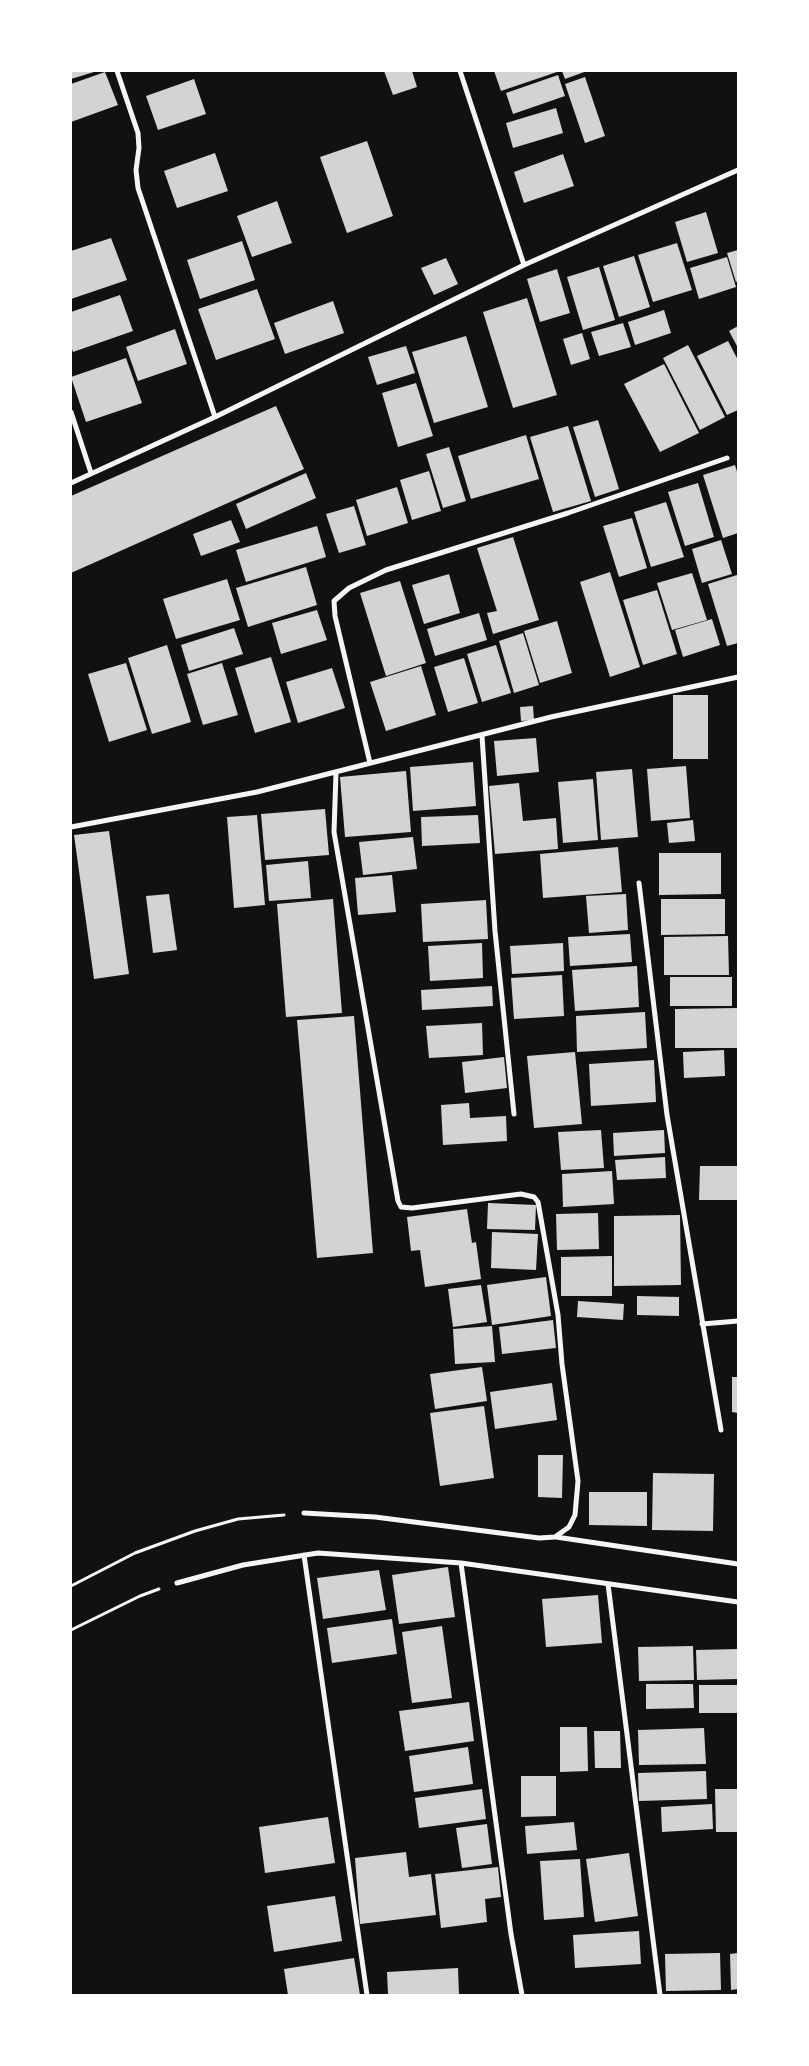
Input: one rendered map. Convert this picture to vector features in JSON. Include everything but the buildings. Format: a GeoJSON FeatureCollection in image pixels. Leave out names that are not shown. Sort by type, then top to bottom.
{"type":"FeatureCollection","features":[{"type":"Feature","properties":{"kind":"street"},"geometry":{"type":"LineString","coordinates":[[117,71],[138,133],[139,148],[136,170],[138,188],[216,417]]}},
{"type":"Feature","properties":{"kind":"street"},"geometry":{"type":"LineString","coordinates":[[460,71],[524,265]]}},
{"type":"Feature","properties":{"kind":"street"},"geometry":{"type":"LineString","coordinates":[[71,483],[216,417],[524,265],[738,170]]}},
{"type":"Feature","properties":{"kind":"street"},"geometry":{"type":"LineString","coordinates":[[71,412],[91,473]]}},
{"type":"Feature","properties":{"kind":"street"},"geometry":{"type":"LineString","coordinates":[[370,763],[335,616],[334,601],[349,588],[386,570],[568,513],[727,458]]}},
{"type":"Feature","properties":{"kind":"street"},"geometry":{"type":"LineString","coordinates":[[71,827],[257,792],[551,718],[738,677]]}},
{"type":"Feature","properties":{"kind":"street"},"geometry":{"type":"LineString","coordinates":[[482,736],[495,930],[514,1114]]}},
{"type":"Feature","properties":{"kind":"street"},"geometry":{"type":"LineString","coordinates":[[336,773],[334,832],[398,1201],[401,1207],[412,1208],[522,1194],[534,1197],[541,1210],[558,1315],[562,1364],[578,1481],[575,1515],[569,1527],[555,1537]]}},
{"type":"Feature","properties":{"kind":"street"},"geometry":{"type":"LineString","coordinates":[[639,883],[668,1115],[721,1430]]}},
{"type":"Feature","properties":{"kind":"street"},"geometry":{"type":"LineString","coordinates":[[702,1324],[738,1321]]}},
{"type":"Feature","properties":{"kind":"street"},"geometry":{"type":"LineString","coordinates":[[304,1513],[376,1517],[514,1535],[555,1537],[738,1564]]}},
{"type":"Feature","properties":{"kind":"street"},"geometry":{"type":"LineString","coordinates":[[177,1583],[243,1565],[318,1553],[461,1564],[738,1602]]}},
{"type":"Feature","properties":{"kind":"street"},"geometry":{"type":"LineString","coordinates":[[304,1554],[367,1995]]}},
{"type":"Feature","properties":{"kind":"street"},"geometry":{"type":"LineString","coordinates":[[461,1564],[511,1934],[522,1995]]}},
{"type":"Feature","properties":{"kind":"street"},"geometry":{"type":"LineString","coordinates":[[608,1584],[660,1995]]}},
{"type":"Feature","properties":{"kind":"path"},"geometry":{"type":"LineString","coordinates":[[71,1586],[136,1553],[195,1531],[238,1519],[304,1513]]}},
{"type":"Feature","properties":{"kind":"path"},"geometry":{"type":"LineString","coordinates":[[71,1630],[140,1596],[177,1583]]}}]}
